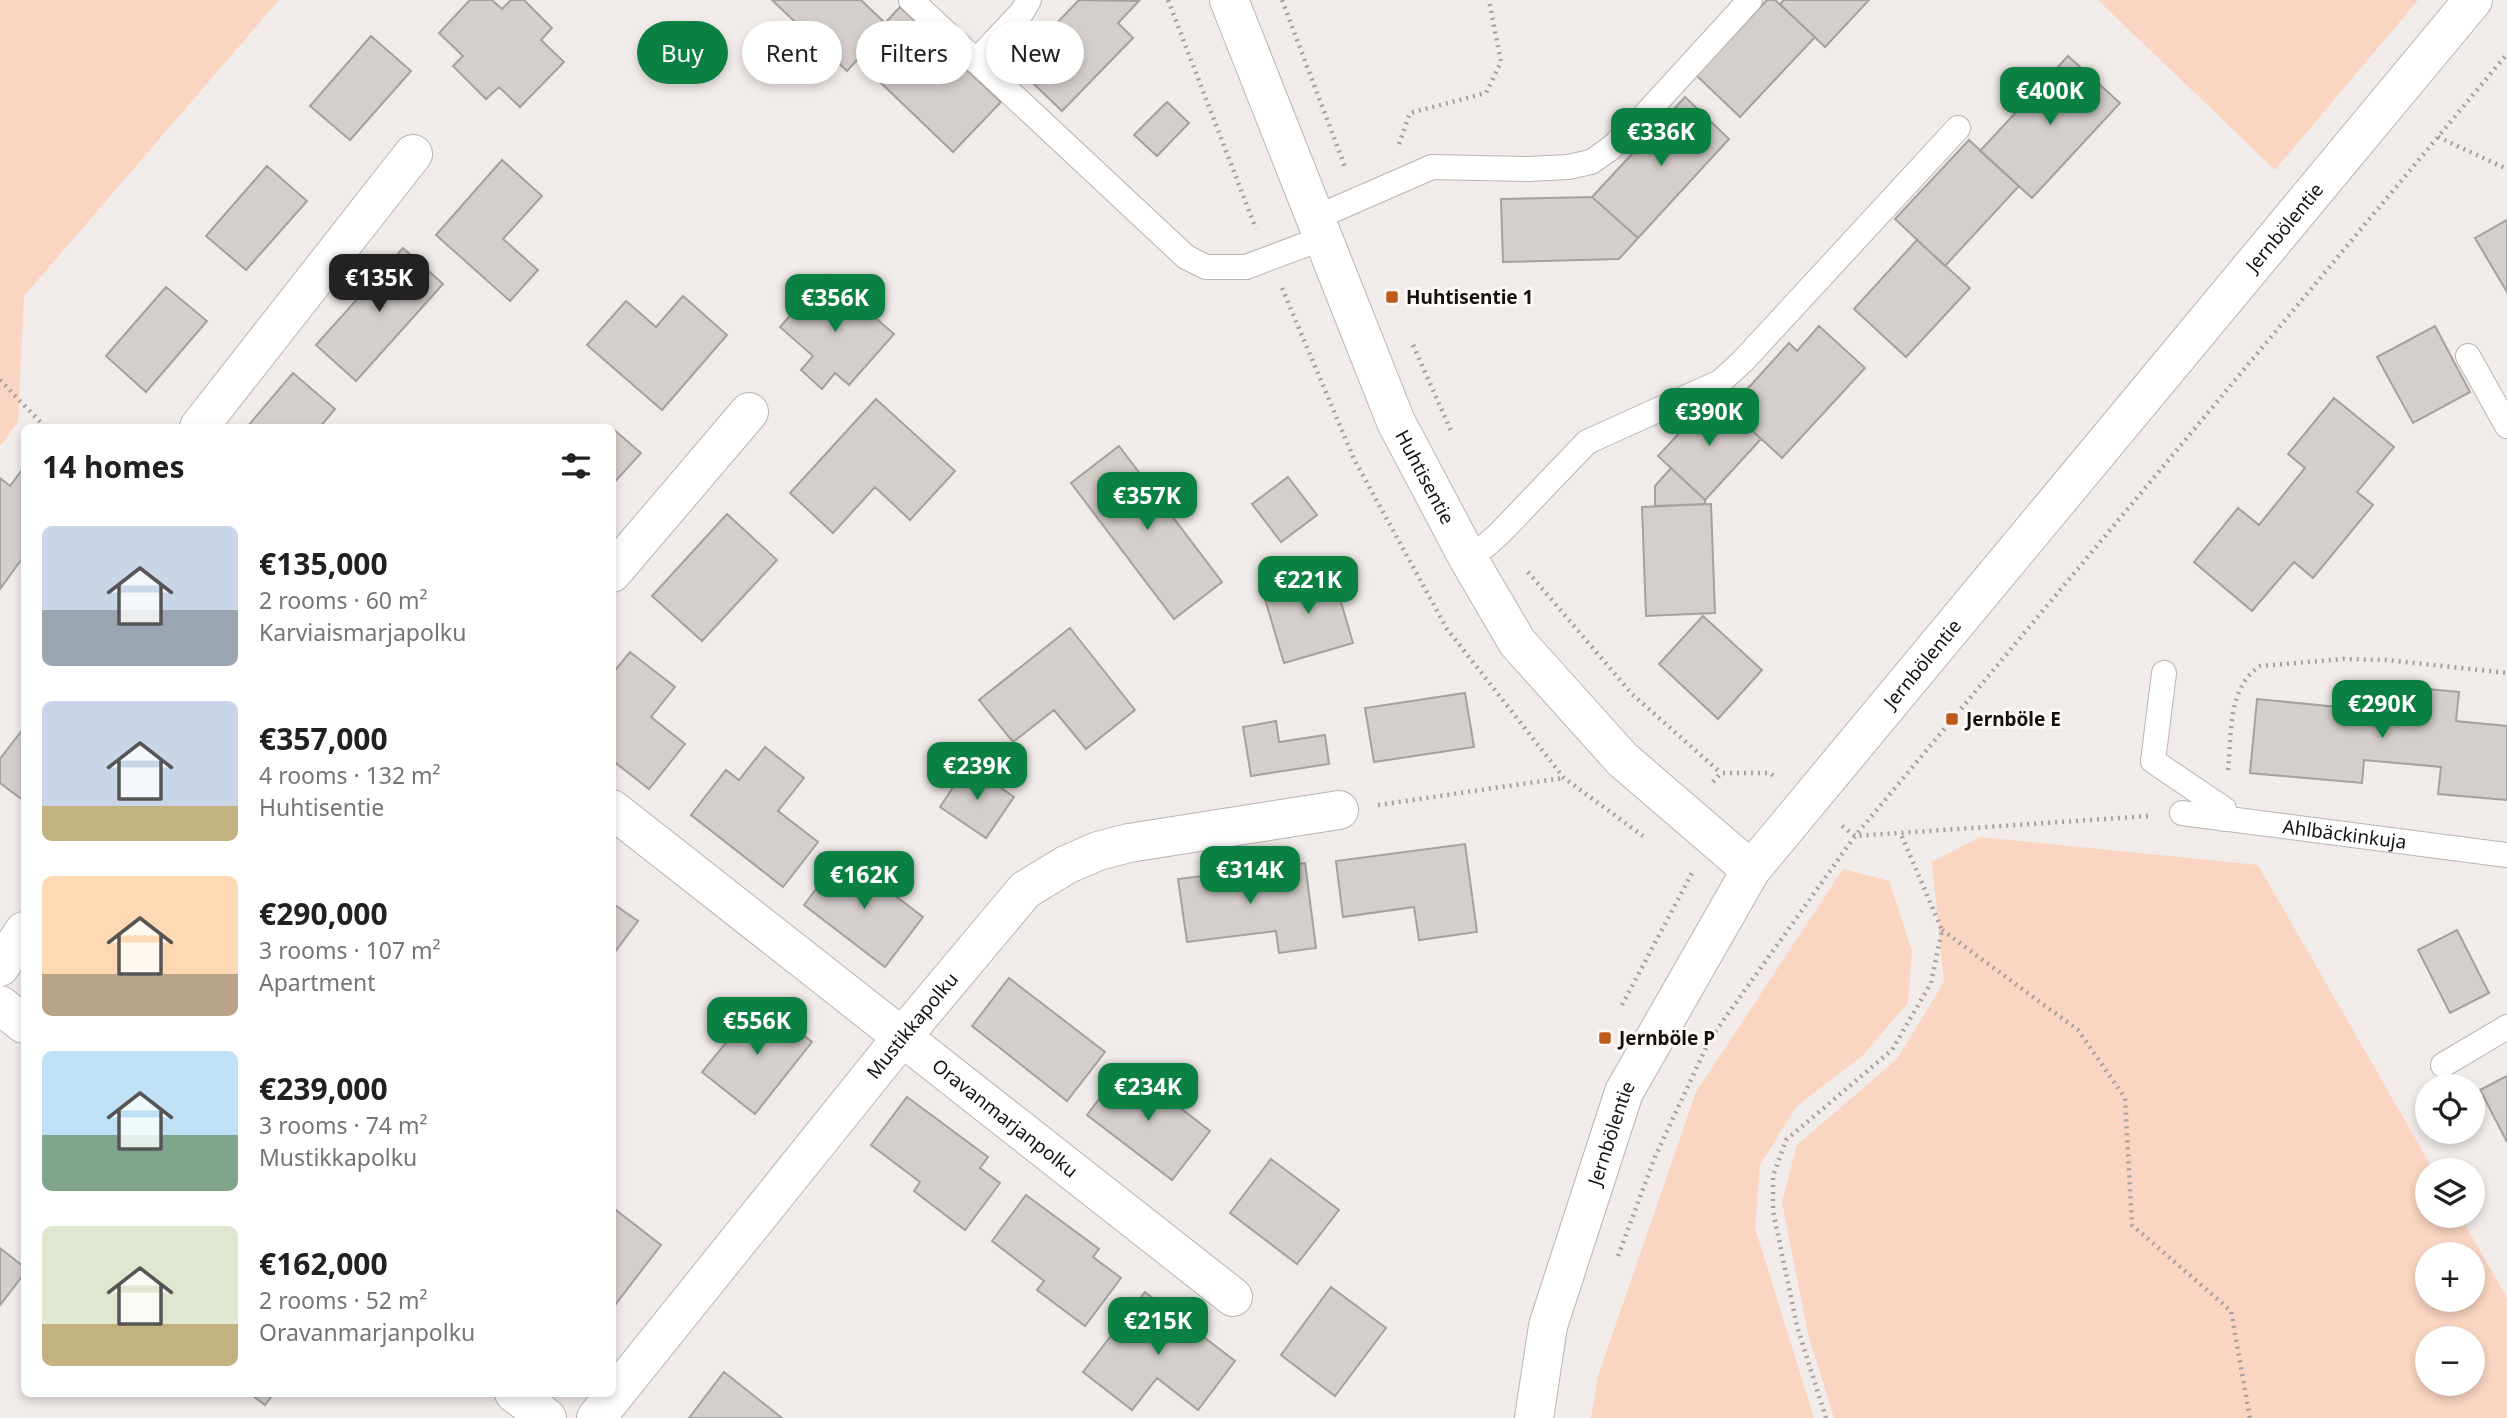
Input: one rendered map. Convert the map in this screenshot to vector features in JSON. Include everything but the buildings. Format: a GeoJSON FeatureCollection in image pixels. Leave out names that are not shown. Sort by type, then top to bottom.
{"type":"FeatureCollection","features":[{"type":"Feature","properties":{"kind":"street","name":"Huhtisentie"},"geometry":{"type":"LineString","coordinates":[[1229,0],[1396,422],[1469,561],[1517,642],[1622,759],[1751,870]]}},
{"type":"Feature","properties":{"kind":"street","name":"Jernbölentie"},"geometry":{"type":"LineString","coordinates":[[1534,1418],[1548,1326],[1624,1092],[1751,870],[2473,0]]}},
{"type":"Feature","properties":{"kind":"street"},"geometry":{"type":"LineString","coordinates":[[201,424],[413,155]]}},
{"type":"Feature","properties":{"kind":"street"},"geometry":{"type":"LineString","coordinates":[[616,568],[749,412]]}},
{"type":"Feature","properties":{"kind":"street","name":"Mustikkapolku"},"geometry":{"type":"LineString","coordinates":[[616,1393],[902,1037],[1025,890],[1066,865],[1098,851],[1129,843],[1339,810]]}},
{"type":"Feature","properties":{"kind":"street","name":"Oravanmarjanpolku"},"geometry":{"type":"LineString","coordinates":[[616,812],[1233,1297]]}},
{"type":"Feature","properties":{"kind":"street"},"geometry":{"type":"LineString","coordinates":[[0,967],[21,936]]}},
{"type":"Feature","properties":{"kind":"street"},"geometry":{"type":"LineString","coordinates":[[0,1005],[21,1022]]}},
{"type":"Feature","properties":{"kind":"street"},"geometry":{"type":"LineString","coordinates":[[519,1397],[547,1418]]}},
{"type":"Feature","properties":{"kind":"street","name":"Mustikkapolku"},"geometry":{"type":"LineString","coordinates":[[596,1418],[613,1397]]}},
{"type":"Feature","properties":{"kind":"lane"},"geometry":{"type":"LineString","coordinates":[[911,0],[1186,257],[1206,267],[1246,267],[1319,228],[1358,200],[1432,167],[1528,169],[1568,167],[1591,162],[1611,148],[1642,118],[1750,0]]}},
{"type":"Feature","properties":{"kind":"lane"},"geometry":{"type":"LineString","coordinates":[[976,61],[1022,12],[1029,0]]}},
{"type":"Feature","properties":{"kind":"lane"},"geometry":{"type":"LineString","coordinates":[[1469,561],[1499,534],[1587,442],[1720,382],[1736,368],[1958,128]]}},
{"type":"Feature","properties":{"kind":"lane"},"geometry":{"type":"LineString","coordinates":[[2468,356],[2507,426]]}},
{"type":"Feature","properties":{"kind":"lane"},"geometry":{"type":"LineString","coordinates":[[2164,674],[2153,761],[2224,814]]}},
{"type":"Feature","properties":{"kind":"lane","name":"Ahlbäckinkuja"},"geometry":{"type":"LineString","coordinates":[[2182,813],[2224,814],[2507,855]]}},
{"type":"Feature","properties":{"kind":"lane"},"geometry":{"type":"LineString","coordinates":[[2444,1065],[2507,1027]]}},
{"type":"Feature","properties":{"kind":"path"},"geometry":{"type":"LineString","coordinates":[[1282,0],[1358,200]]}},
{"type":"Feature","properties":{"kind":"path"},"geometry":{"type":"LineString","coordinates":[[1384,188],[1410,113],[1486,93],[1501,62],[1489,0]]}},
{"type":"Feature","properties":{"kind":"path"},"geometry":{"type":"LineString","coordinates":[[1613,1267],[1655,1157],[1710,1040],[1855,836],[2507,54]]}},
{"type":"Feature","properties":{"kind":"path"},"geometry":{"type":"LineString","coordinates":[[2438,137],[2507,169]]}},
{"type":"Feature","properties":{"kind":"path"},"geometry":{"type":"LineString","coordinates":[[1409,335],[1453,435]]}},
{"type":"Feature","properties":{"kind":"path"},"geometry":{"type":"LineString","coordinates":[[0,380],[43,424]]}},
{"type":"Feature","properties":{"kind":"path"},"geometry":{"type":"LineString","coordinates":[[1499,534],[1537,584],[1632,694],[1721,773]]}},
{"type":"Feature","properties":{"kind":"path"},"geometry":{"type":"LineString","coordinates":[[2224,814],[2236,696],[2249,674],[2260,666],[2344,659],[2386,660],[2507,673]]}},
{"type":"Feature","properties":{"kind":"path"},"geometry":{"type":"LineString","coordinates":[[1339,810],[1564,778]]}},
{"type":"Feature","properties":{"kind":"path"},"geometry":{"type":"LineString","coordinates":[[1855,836],[2182,813]]}},
{"type":"Feature","properties":{"kind":"path"},"geometry":{"type":"LineString","coordinates":[[1900,832],[1942,930],[2078,1030],[2125,1098],[2132,1225],[2231,1311],[2250,1418]]}},
{"type":"Feature","properties":{"kind":"path"},"geometry":{"type":"LineString","coordinates":[[1826,1418],[1797,1326],[1773,1212],[1773,1176],[1786,1140],[1892,1050],[1931,983],[1942,930]]}},
{"type":"Feature","properties":{"kind":"shaded area"},"geometry":{"type":"Polygon","coordinates":[[[0,0],[279,0],[24,296],[18,422],[0,446],[0,0]]]}},
{"type":"Feature","properties":{"kind":"shaded area"},"geometry":{"type":"Polygon","coordinates":[[[2098,0],[2418,0],[2275,170],[2098,0]]]}},
{"type":"Feature","properties":{"kind":"shaded area"},"geometry":{"type":"Polygon","coordinates":[[[1980,837],[2258,865],[2415,1138],[2415,1144],[2418,1144],[2427,1158],[2415,1158],[2415,1228],[2467,1228],[2475,1242],[2415,1242],[2415,1312],[2485,1312],[2485,1260],[2507,1298],[2507,1418],[1834,1418],[1808,1334],[1782,1202],[1797,1145],[1897,1059],[1944,982],[1932,862],[1980,837]]]}},
{"type":"Feature","properties":{"kind":"shaded area"},"geometry":{"type":"Polygon","coordinates":[[[1843,869],[1889,881],[1912,951],[1908,1003],[1863,1055],[1796,1107],[1760,1165],[1755,1228],[1814,1418],[1591,1418],[1598,1376],[1696,1092],[1843,869]]]}},
{"type":"Feature","properties":{"kind":"place","name":"Huhtisentie 1"},"geometry":{"type":"Point","coordinates":[1392,297]}},
{"type":"Feature","properties":{"kind":"place","name":"Jernböle E"},"geometry":{"type":"Point","coordinates":[1952,719]}},
{"type":"Feature","properties":{"kind":"place","name":"Jernböle P"},"geometry":{"type":"Point","coordinates":[1605,1038]}}]}
